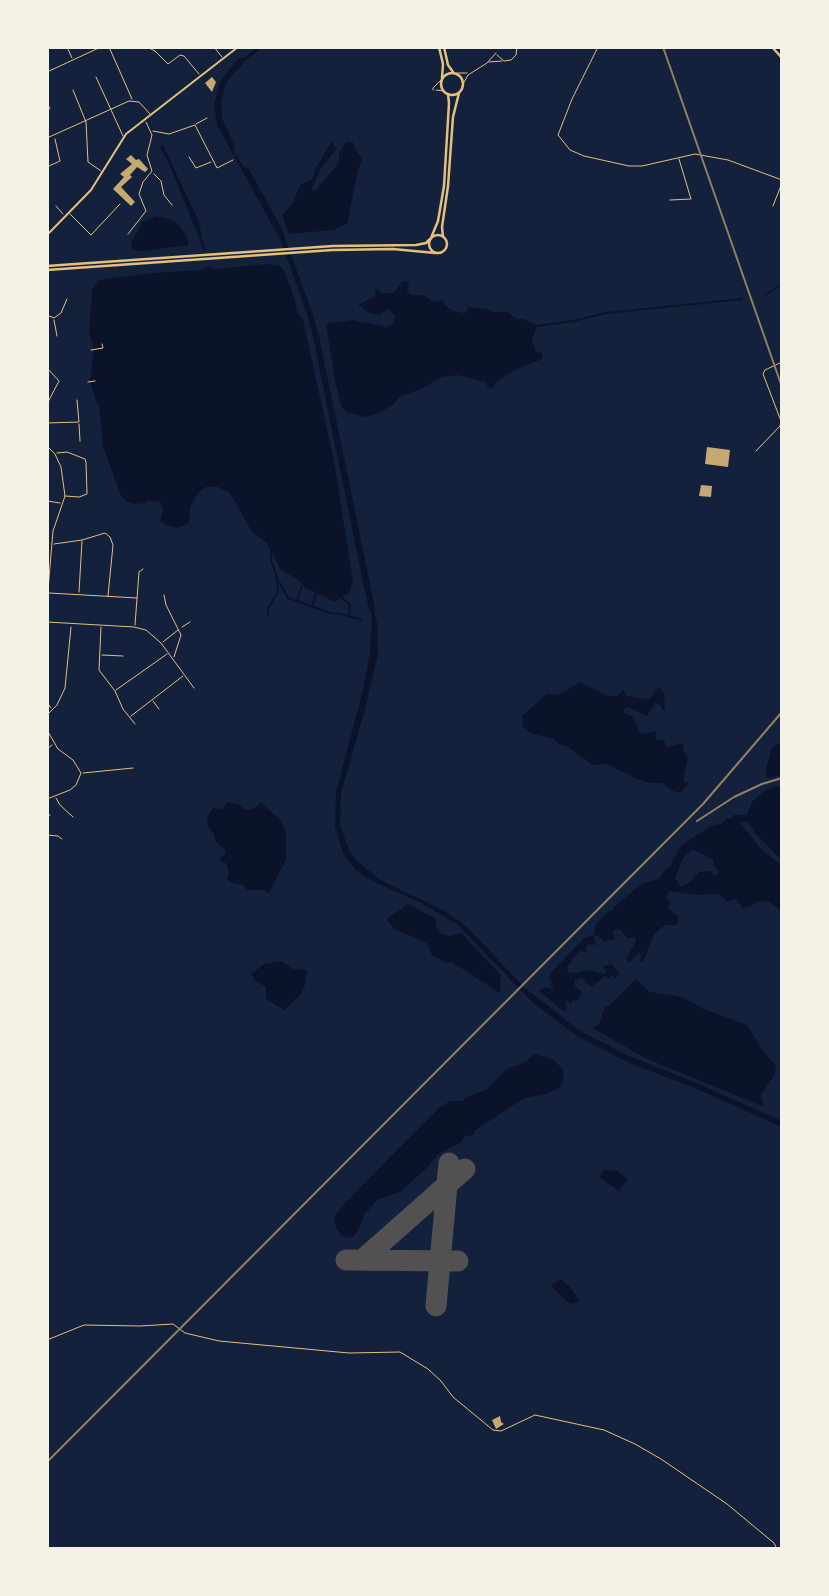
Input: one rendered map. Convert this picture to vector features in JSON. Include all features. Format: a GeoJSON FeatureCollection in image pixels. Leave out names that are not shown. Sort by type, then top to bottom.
{"type":"FeatureCollection","features":[{"type":"Feature","properties":{"kind":"main road"},"geometry":{"type":"LineString","coordinates":[[47,235],[86,197],[124,136],[237,47]]}},
{"type":"Feature","properties":{"kind":"main road"},"geometry":{"type":"LineString","coordinates":[[299,251],[393,249],[435,253],[445,249],[447,244],[442,227],[454,107],[463,84],[462,79],[448,65],[441,47]]}},
{"type":"Feature","properties":{"kind":"main road"},"geometry":{"type":"LineString","coordinates":[[435,253],[430,247],[438,222],[444,186],[449,103],[442,79],[441,47]]}},
{"type":"Feature","properties":{"kind":"main road"},"geometry":{"type":"LineString","coordinates":[[772,47],[782,58]]}},
{"type":"Feature","properties":{"kind":"main road"},"geometry":{"type":"LineString","coordinates":[[442,79],[447,73],[454,73]]}},
{"type":"Feature","properties":{"kind":"main road"},"geometry":{"type":"LineString","coordinates":[[446,93],[459,93]]}},
{"type":"Feature","properties":{"kind":"main road"},"geometry":{"type":"LineString","coordinates":[[47,268],[416,245],[426,243],[439,235],[443,237]]}},
{"type":"Feature","properties":{"kind":"street"},"geometry":{"type":"LineString","coordinates":[[67,47],[73,60]]}},
{"type":"Feature","properties":{"kind":"street"},"geometry":{"type":"LineString","coordinates":[[47,72],[101,47]]}},
{"type":"Feature","properties":{"kind":"street"},"geometry":{"type":"LineString","coordinates":[[109,47],[132,101]]}},
{"type":"Feature","properties":{"kind":"street"},"geometry":{"type":"LineString","coordinates":[[146,47],[155,51],[167,64],[184,55],[200,76]]}},
{"type":"Feature","properties":{"kind":"street"},"geometry":{"type":"LineString","coordinates":[[214,47],[224,59]]}},
{"type":"Feature","properties":{"kind":"street"},"geometry":{"type":"LineString","coordinates":[[454,73],[470,72],[487,63],[514,58],[517,47]]}},
{"type":"Feature","properties":{"kind":"street"},"geometry":{"type":"LineString","coordinates":[[598,47],[572,99],[558,135],[570,150],[610,162],[642,166],[695,154],[729,160],[782,180]]}},
{"type":"Feature","properties":{"kind":"street"},"geometry":{"type":"LineString","coordinates":[[487,63],[496,51],[504,61]]}},
{"type":"Feature","properties":{"kind":"street"},"geometry":{"type":"LineString","coordinates":[[463,84],[470,72]]}},
{"type":"Feature","properties":{"kind":"street"},"geometry":{"type":"LineString","coordinates":[[96,77],[124,136]]}},
{"type":"Feature","properties":{"kind":"street"},"geometry":{"type":"LineString","coordinates":[[442,79],[433,90],[446,93]]}},
{"type":"Feature","properties":{"kind":"street"},"geometry":{"type":"LineString","coordinates":[[73,90],[86,122],[88,162],[103,172]]}},
{"type":"Feature","properties":{"kind":"street"},"geometry":{"type":"LineString","coordinates":[[47,138],[132,101],[141,103],[150,115]]}},
{"type":"Feature","properties":{"kind":"street"},"geometry":{"type":"LineString","coordinates":[[47,103],[50,110]]}},
{"type":"Feature","properties":{"kind":"street"},"geometry":{"type":"LineString","coordinates":[[151,132],[169,134],[207,118]]}},
{"type":"Feature","properties":{"kind":"street"},"geometry":{"type":"LineString","coordinates":[[128,234],[146,211],[139,194],[143,182],[152,174],[147,155],[151,132],[144,120]]}},
{"type":"Feature","properties":{"kind":"street"},"geometry":{"type":"LineString","coordinates":[[195,125],[218,172]]}},
{"type":"Feature","properties":{"kind":"street"},"geometry":{"type":"LineString","coordinates":[[47,167],[60,161],[55,136]]}},
{"type":"Feature","properties":{"kind":"street"},"geometry":{"type":"LineString","coordinates":[[185,158],[192,155]]}},
{"type":"Feature","properties":{"kind":"street"},"geometry":{"type":"LineString","coordinates":[[189,157],[196,168],[212,161]]}},
{"type":"Feature","properties":{"kind":"street"},"geometry":{"type":"LineString","coordinates":[[670,200],[691,199],[678,157]]}},
{"type":"Feature","properties":{"kind":"street"},"geometry":{"type":"LineString","coordinates":[[217,168],[233,160]]}},
{"type":"Feature","properties":{"kind":"street"},"geometry":{"type":"LineString","coordinates":[[152,174],[162,181],[163,191],[168,203],[172,205]]}},
{"type":"Feature","properties":{"kind":"street"},"geometry":{"type":"LineString","coordinates":[[773,206],[782,183]]}},
{"type":"Feature","properties":{"kind":"street"},"geometry":{"type":"LineString","coordinates":[[155,192],[163,191]]}},
{"type":"Feature","properties":{"kind":"street"},"geometry":{"type":"LineString","coordinates":[[87,239],[120,204]]}},
{"type":"Feature","properties":{"kind":"street"},"geometry":{"type":"LineString","coordinates":[[56,206],[65,216]]}},
{"type":"Feature","properties":{"kind":"street"},"geometry":{"type":"LineString","coordinates":[[68,213],[91,235]]}},
{"type":"Feature","properties":{"kind":"street"},"geometry":{"type":"LineString","coordinates":[[54,318],[61,313],[67,300],[70,303]]}},
{"type":"Feature","properties":{"kind":"street"},"geometry":{"type":"LineString","coordinates":[[47,315],[54,318]]}},
{"type":"Feature","properties":{"kind":"street"},"geometry":{"type":"LineString","coordinates":[[54,318],[57,336]]}},
{"type":"Feature","properties":{"kind":"street"},"geometry":{"type":"LineString","coordinates":[[756,451],[781,424],[763,377],[764,371],[782,362]]}},
{"type":"Feature","properties":{"kind":"street"},"geometry":{"type":"LineString","coordinates":[[47,368],[59,381],[47,402]]}},
{"type":"Feature","properties":{"kind":"street"},"geometry":{"type":"LineString","coordinates":[[77,400],[80,441]]}},
{"type":"Feature","properties":{"kind":"street"},"geometry":{"type":"LineString","coordinates":[[47,423],[79,422]]}},
{"type":"Feature","properties":{"kind":"street"},"geometry":{"type":"LineString","coordinates":[[47,446],[55,454],[63,474],[65,496],[53,531],[47,602]]}},
{"type":"Feature","properties":{"kind":"street"},"geometry":{"type":"LineString","coordinates":[[55,454],[67,452],[85,458],[86,462],[88,494],[79,497],[65,496]]}},
{"type":"Feature","properties":{"kind":"street"},"geometry":{"type":"LineString","coordinates":[[47,501],[62,503]]}},
{"type":"Feature","properties":{"kind":"street"},"geometry":{"type":"LineString","coordinates":[[52,544],[82,540],[105,533],[112,540],[108,596]]}},
{"type":"Feature","properties":{"kind":"street"},"geometry":{"type":"LineString","coordinates":[[79,595],[82,540]]}},
{"type":"Feature","properties":{"kind":"street"},"geometry":{"type":"LineString","coordinates":[[134,627],[139,572],[143,569]]}},
{"type":"Feature","properties":{"kind":"street"},"geometry":{"type":"LineString","coordinates":[[48,593],[137,598]]}},
{"type":"Feature","properties":{"kind":"street"},"geometry":{"type":"LineString","coordinates":[[164,595],[181,635],[173,659]]}},
{"type":"Feature","properties":{"kind":"street"},"geometry":{"type":"LineString","coordinates":[[47,622],[134,627],[149,631],[194,688]]}},
{"type":"Feature","properties":{"kind":"street"},"geometry":{"type":"LineString","coordinates":[[161,643],[190,622]]}},
{"type":"Feature","properties":{"kind":"street"},"geometry":{"type":"LineString","coordinates":[[47,715],[61,699],[65,688],[71,624]]}},
{"type":"Feature","properties":{"kind":"street"},"geometry":{"type":"LineString","coordinates":[[101,625],[99,670],[135,724]]}},
{"type":"Feature","properties":{"kind":"street"},"geometry":{"type":"LineString","coordinates":[[99,654],[122,656],[121,652]]}},
{"type":"Feature","properties":{"kind":"street"},"geometry":{"type":"LineString","coordinates":[[115,691],[169,653]]}},
{"type":"Feature","properties":{"kind":"street"},"geometry":{"type":"LineString","coordinates":[[130,717],[185,674]]}},
{"type":"Feature","properties":{"kind":"street"},"geometry":{"type":"LineString","coordinates":[[151,700],[159,709]]}},
{"type":"Feature","properties":{"kind":"street"},"geometry":{"type":"LineString","coordinates":[[47,702],[52,710]]}},
{"type":"Feature","properties":{"kind":"street"},"geometry":{"type":"LineString","coordinates":[[47,730],[54,744],[74,760],[81,773]]}},
{"type":"Feature","properties":{"kind":"street"},"geometry":{"type":"LineString","coordinates":[[47,749],[54,744]]}},
{"type":"Feature","properties":{"kind":"street"},"geometry":{"type":"LineString","coordinates":[[81,773],[133,768]]}},
{"type":"Feature","properties":{"kind":"street"},"geometry":{"type":"LineString","coordinates":[[47,799],[76,785],[81,773]]}},
{"type":"Feature","properties":{"kind":"street"},"geometry":{"type":"LineString","coordinates":[[55,796],[73,817]]}},
{"type":"Feature","properties":{"kind":"street"},"geometry":{"type":"LineString","coordinates":[[67,817],[70,814]]}},
{"type":"Feature","properties":{"kind":"street"},"geometry":{"type":"LineString","coordinates":[[47,835],[62,839]]}},
{"type":"Feature","properties":{"kind":"street"},"geometry":{"type":"LineString","coordinates":[[47,1340],[84,1325],[176,1325],[185,1334],[250,1345],[349,1353],[400,1352],[427,1368],[453,1397],[493,1430],[501,1431],[535,1415],[604,1430],[635,1444],[727,1504],[774,1543],[777,1549]]}},
{"type":"Feature","properties":{"kind":"path"},"geometry":{"type":"LineString","coordinates":[[91,349],[103,348],[102,344]]}},
{"type":"Feature","properties":{"kind":"path"},"geometry":{"type":"LineString","coordinates":[[88,382],[95,382]]}},
{"type":"Feature","properties":{"kind":"water"},"geometry":{"type":"Polygon","coordinates":[[[258,47],[263,47],[246,60],[226,83],[221,102],[222,118],[235,147],[234,152],[244,167],[249,169],[281,227],[312,312],[377,622],[378,654],[341,793],[340,825],[349,850],[358,862],[382,881],[443,910],[466,926],[525,988],[580,1031],[629,1056],[782,1121],[782,1127],[697,1089],[627,1062],[577,1036],[533,1003],[457,924],[421,903],[366,878],[343,853],[335,826],[336,792],[363,690],[370,652],[372,616],[307,314],[281,241],[217,125],[214,104],[220,82],[238,59],[258,47]]]}},
{"type":"Feature","properties":{"kind":"water"},"geometry":{"type":"Polygon","coordinates":[[[332,141],[336,149],[320,170],[312,189],[316,190],[339,162],[339,153],[346,142],[353,142],[363,160],[358,169],[347,224],[333,230],[289,234],[282,215],[293,203],[300,185],[311,180],[332,141]]]}},
{"type":"Feature","properties":{"kind":"water"},"geometry":{"type":"Polygon","coordinates":[[[163,145],[199,222],[203,243],[161,149],[160,146],[163,145]]]}},
{"type":"Feature","properties":{"kind":"water"},"geometry":{"type":"Polygon","coordinates":[[[155,216],[178,224],[189,245],[143,251],[131,248],[143,222],[155,216]]]}},
{"type":"Feature","properties":{"kind":"water"},"geometry":{"type":"Polygon","coordinates":[[[266,264],[280,266],[285,273],[297,312],[303,320],[334,461],[353,581],[349,593],[334,602],[306,589],[301,582],[280,569],[267,543],[252,532],[230,493],[218,487],[206,487],[197,494],[190,508],[189,523],[177,528],[160,521],[163,509],[160,502],[128,502],[121,496],[103,446],[99,405],[90,380],[94,349],[89,333],[92,290],[98,280],[202,270],[208,266],[215,269],[266,264]]]}},
{"type":"Feature","properties":{"kind":"water"},"geometry":{"type":"Polygon","coordinates":[[[403,281],[409,282],[407,291],[411,295],[423,295],[433,302],[443,300],[445,306],[454,311],[467,312],[468,307],[507,312],[517,319],[524,319],[537,326],[532,340],[536,352],[542,353],[542,359],[515,370],[495,383],[493,389],[488,388],[486,382],[458,375],[442,377],[399,397],[393,405],[377,414],[366,417],[348,413],[342,408],[335,381],[326,324],[352,320],[386,327],[393,324],[395,316],[388,309],[380,315],[371,314],[358,305],[375,296],[376,288],[381,293],[394,292],[403,281]]]}},
{"type":"Feature","properties":{"kind":"water"},"geometry":{"type":"Polygon","coordinates":[[[580,682],[608,696],[617,696],[623,690],[627,696],[649,700],[659,687],[664,694],[663,711],[659,704],[655,703],[647,716],[628,707],[624,709],[624,713],[632,716],[641,734],[656,731],[656,740],[664,740],[666,747],[683,743],[683,750],[688,757],[683,781],[689,783],[680,793],[662,783],[650,783],[635,778],[607,764],[593,765],[552,738],[533,734],[523,727],[522,716],[547,694],[558,695],[580,682]]]}},
{"type":"Feature","properties":{"kind":"water"},"geometry":{"type":"Polygon","coordinates":[[[782,742],[782,775],[766,778],[772,748],[782,742]]]}},
{"type":"Feature","properties":{"kind":"water"},"geometry":{"type":"Polygon","coordinates":[[[776,786],[782,787],[782,860],[755,833],[748,822],[740,822],[762,850],[782,865],[782,912],[769,902],[758,901],[743,908],[736,899],[727,901],[719,894],[696,895],[669,891],[665,898],[670,901],[668,908],[678,917],[677,925],[665,925],[654,934],[643,962],[640,961],[639,952],[629,963],[626,959],[636,937],[627,938],[621,930],[615,929],[615,939],[604,941],[597,935],[594,936],[596,945],[586,946],[586,952],[579,951],[567,967],[568,972],[587,970],[604,974],[607,970],[603,969],[603,966],[611,964],[619,973],[618,976],[614,979],[613,975],[609,978],[605,976],[591,987],[582,977],[575,980],[575,987],[582,992],[577,1001],[573,1000],[571,1004],[565,1000],[565,1012],[539,991],[545,987],[555,991],[551,986],[552,980],[549,979],[551,973],[584,938],[594,935],[595,925],[609,911],[643,883],[659,879],[671,866],[682,845],[711,826],[731,819],[733,815],[747,815],[752,802],[763,792],[776,786]],[[693,849],[683,858],[675,878],[681,887],[699,872],[712,871],[714,876],[719,872],[713,860],[693,849]]]}},
{"type":"Feature","properties":{"kind":"water"},"geometry":{"type":"Polygon","coordinates":[[[226,803],[238,804],[245,810],[253,809],[261,803],[280,819],[286,832],[286,860],[269,893],[264,890],[247,890],[244,885],[232,883],[227,879],[229,874],[226,863],[221,862],[225,850],[215,841],[207,818],[213,808],[223,809],[226,803]]]}},
{"type":"Feature","properties":{"kind":"water"},"geometry":{"type":"Polygon","coordinates":[[[408,904],[436,919],[436,928],[441,934],[450,936],[461,933],[501,975],[500,993],[452,962],[446,963],[432,955],[426,943],[394,929],[387,919],[408,904]]]}},
{"type":"Feature","properties":{"kind":"water"},"geometry":{"type":"Polygon","coordinates":[[[281,961],[293,969],[307,970],[305,985],[300,995],[284,1010],[266,999],[266,987],[251,974],[264,964],[281,961]]]}},
{"type":"Feature","properties":{"kind":"water"},"geometry":{"type":"Polygon","coordinates":[[[636,979],[650,992],[682,997],[704,1009],[747,1025],[765,1054],[776,1065],[775,1074],[761,1095],[764,1107],[645,1058],[593,1028],[599,1024],[605,1006],[610,1005],[636,979]]]}},
{"type":"Feature","properties":{"kind":"water"},"geometry":{"type":"Polygon","coordinates":[[[535,1054],[554,1060],[563,1069],[564,1080],[559,1088],[546,1094],[524,1098],[474,1131],[474,1135],[465,1136],[462,1142],[438,1154],[427,1168],[400,1192],[378,1199],[364,1215],[353,1237],[341,1235],[336,1228],[334,1217],[341,1207],[438,1109],[450,1101],[462,1101],[486,1090],[507,1069],[524,1063],[535,1054]]]}},
{"type":"Feature","properties":{"kind":"water"},"geometry":{"type":"Polygon","coordinates":[[[603,1170],[617,1171],[628,1179],[619,1191],[600,1178],[603,1170]]]}},
{"type":"Feature","properties":{"kind":"water"},"geometry":{"type":"Polygon","coordinates":[[[561,1279],[580,1301],[569,1303],[553,1288],[552,1284],[561,1279]]]}},
{"type":"Feature","properties":{"kind":"building"},"geometry":{"type":"Polygon","coordinates":[[[212,77],[216,82],[212,92],[205,83],[212,77]]]}},
{"type":"Feature","properties":{"kind":"building"},"geometry":{"type":"Polygon","coordinates":[[[131,155],[148,169],[145,172],[137,167],[130,175],[132,177],[121,187],[135,202],[131,206],[113,189],[124,177],[120,174],[132,164],[126,159],[131,155]]]}},
{"type":"Feature","properties":{"kind":"building"},"geometry":{"type":"Polygon","coordinates":[[[707,447],[730,450],[728,467],[705,464],[707,447]]]}},
{"type":"Feature","properties":{"kind":"building"},"geometry":{"type":"Polygon","coordinates":[[[701,485],[712,486],[711,497],[699,496],[701,485]]]}},
{"type":"Feature","properties":{"kind":"building"},"geometry":{"type":"Polygon","coordinates":[[[500,1416],[504,1424],[496,1429],[492,1420],[500,1416]]]}},
{"type":"Feature","properties":{"kind":"waterway"},"geometry":{"type":"LineString","coordinates":[[202,243],[204,250]]}},
{"type":"Feature","properties":{"kind":"waterway"},"geometry":{"type":"LineString","coordinates":[[765,295],[782,284]]}},
{"type":"Feature","properties":{"kind":"waterway"},"geometry":{"type":"LineString","coordinates":[[537,326],[606,313],[742,299]]}},
{"type":"Feature","properties":{"kind":"waterway"},"geometry":{"type":"LineString","coordinates":[[268,615],[268,608],[278,592],[271,551]]}},
{"type":"Feature","properties":{"kind":"waterway"},"geometry":{"type":"LineString","coordinates":[[276,576],[288,598],[330,613],[362,620]]}},
{"type":"Feature","properties":{"kind":"waterway"},"geometry":{"type":"LineString","coordinates":[[297,600],[302,586]]}},
{"type":"Feature","properties":{"kind":"waterway"},"geometry":{"type":"LineString","coordinates":[[313,605],[316,592]]}},
{"type":"Feature","properties":{"kind":"waterway"},"geometry":{"type":"LineString","coordinates":[[342,598],[350,605],[349,615]]}},
{"type":"Feature","properties":{"kind":"runway"},"geometry":{"type":"LineString","coordinates":[[436,1306],[449,1163]]}},
{"type":"Feature","properties":{"kind":"runway"},"geometry":{"type":"LineString","coordinates":[[362,1260],[465,1169]]}},
{"type":"Feature","properties":{"kind":"runway"},"geometry":{"type":"LineString","coordinates":[[346,1260],[458,1261]]}},
{"type":"Feature","properties":{"kind":"railway"},"geometry":{"type":"LineString","coordinates":[[663,47],[782,387]]}},
{"type":"Feature","properties":{"kind":"railway"},"geometry":{"type":"LineString","coordinates":[[47,1462],[703,804],[782,712]]}},
{"type":"Feature","properties":{"kind":"railway"},"geometry":{"type":"LineString","coordinates":[[697,821],[734,797],[782,778]]}}]}
